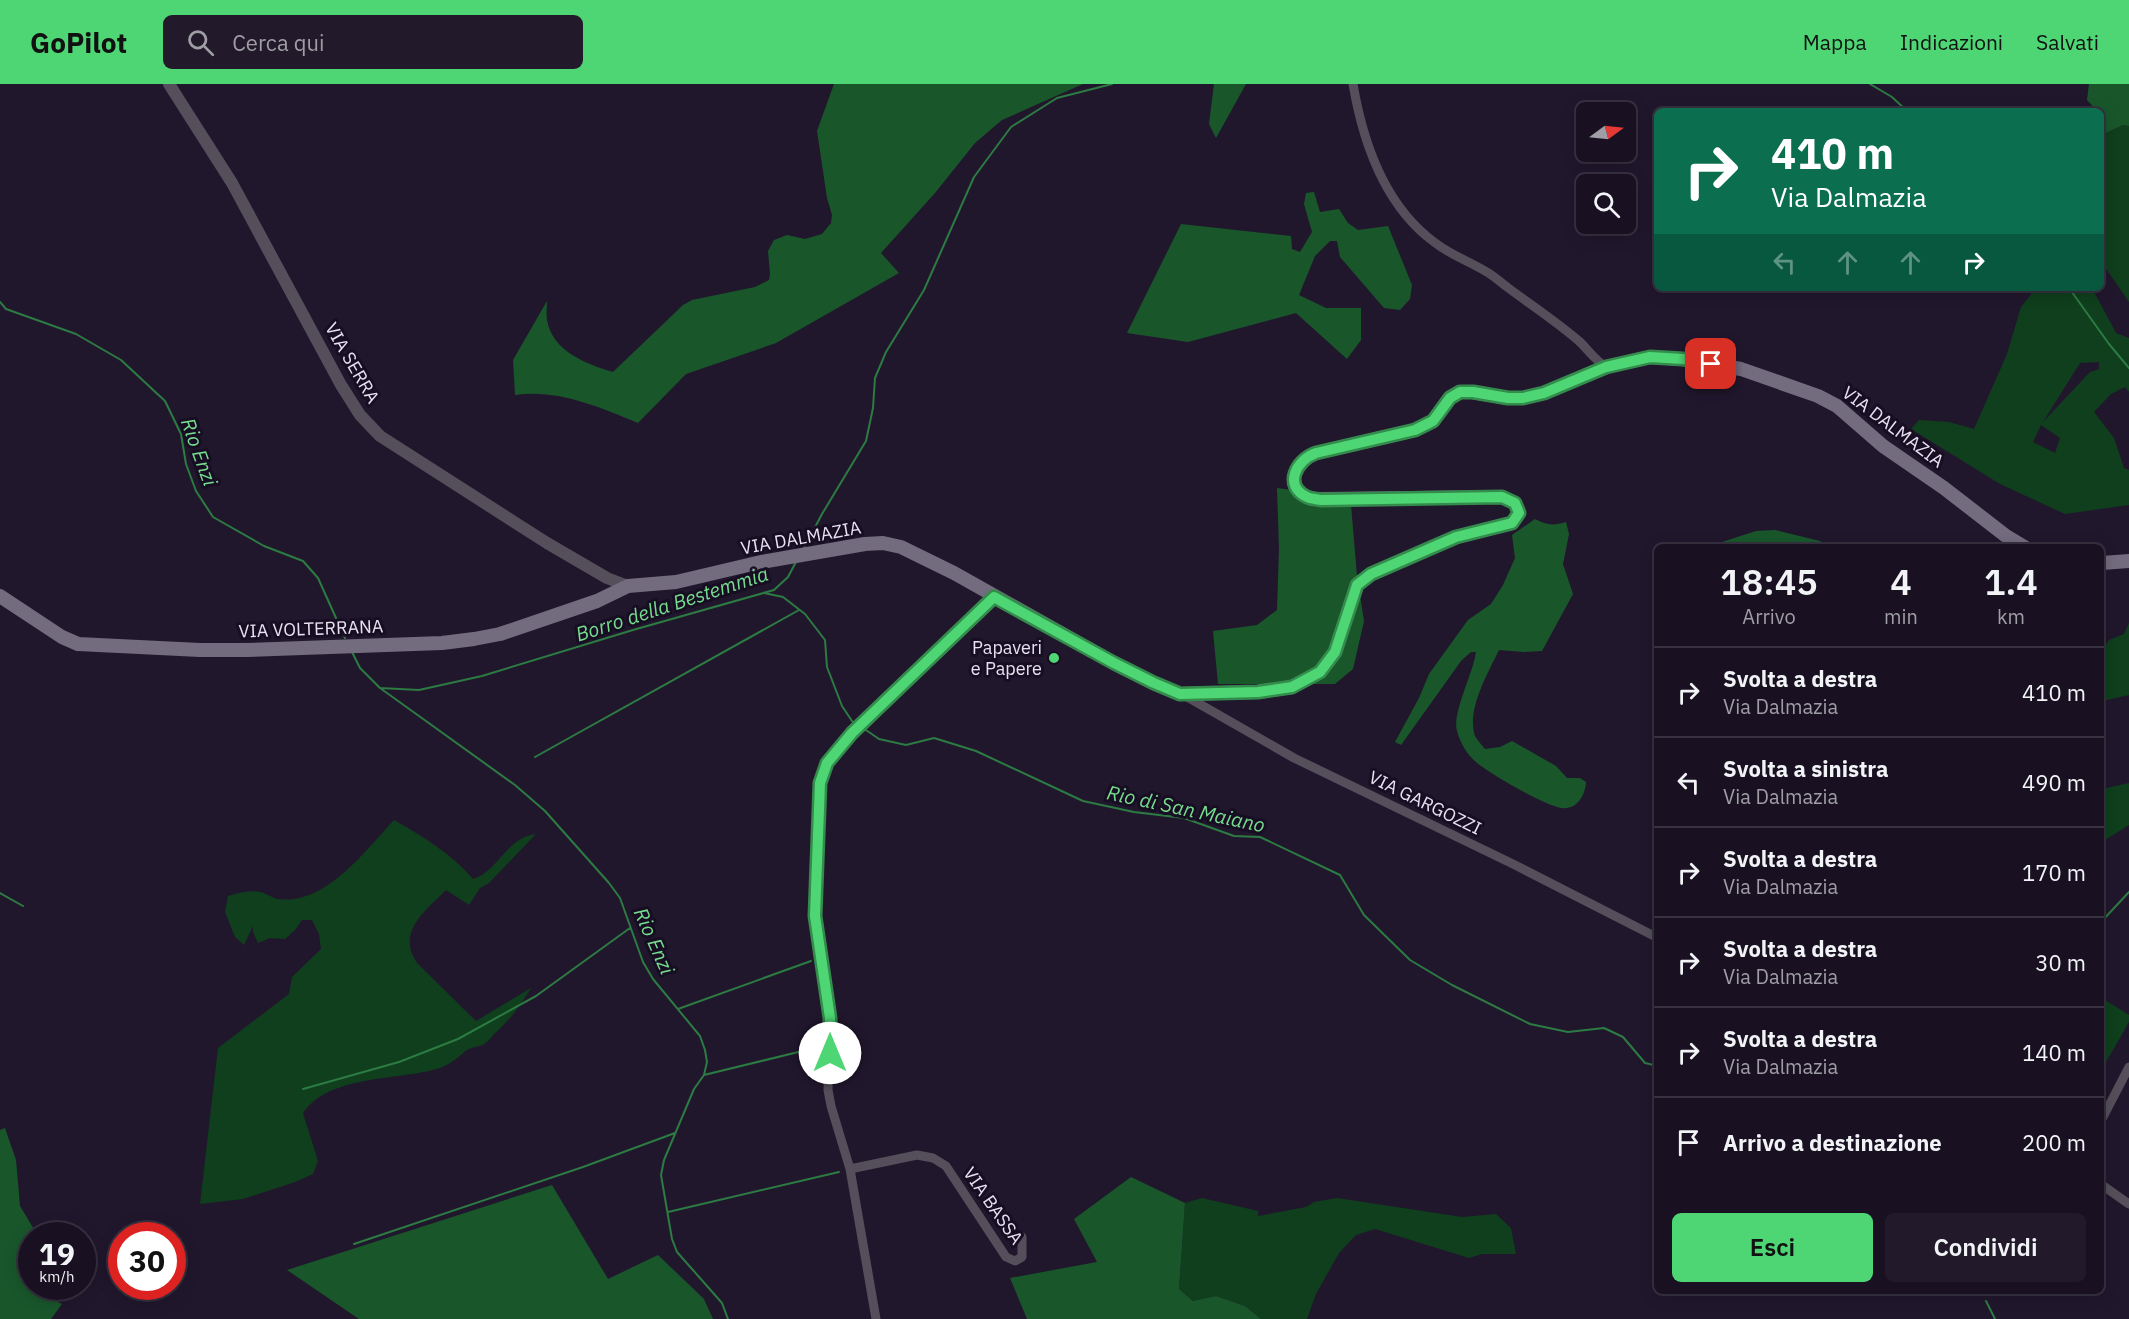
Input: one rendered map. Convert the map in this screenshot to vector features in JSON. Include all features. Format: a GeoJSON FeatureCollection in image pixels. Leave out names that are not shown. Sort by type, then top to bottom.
{"type":"FeatureCollection","features":[{"type":"Feature","properties":{"kind":"main road","name":"VIA DALMAZIA"},"geometry":{"type":"LineString","coordinates":[[628,586],[676,582],[794,556],[883,543],[901,546],[954,573],[1114,663],[1180,694],[1258,692],[1292,687],[1320,672],[1335,652],[1357,585],[1371,574],[1456,537],[1512,523],[1519,513],[1515,503],[1502,497],[1321,500],[1306,496],[1296,485],[1294,471],[1302,460],[1316,453],[1415,430],[1433,421],[1450,398],[1460,392],[1523,398],[1544,393],[1606,367],[1650,357],[1683,359],[1741,369],[1818,396],[1837,406],[1883,446],[2019,544]]}},
{"type":"Feature","properties":{"kind":"main road"},"geometry":{"type":"LineString","coordinates":[[2104,563],[2129,561]]}},
{"type":"Feature","properties":{"kind":"main road","name":"VIA VOLTERRANA"},"geometry":{"type":"LineString","coordinates":[[0,596],[62,637],[78,644],[246,650],[474,639],[500,634],[597,601],[628,586]]}},
{"type":"Feature","properties":{"kind":"street","name":"VIA SERRA"},"geometry":{"type":"LineString","coordinates":[[169,84],[232,183],[341,386],[360,415],[380,436],[547,543],[608,578],[628,586]]}},
{"type":"Feature","properties":{"kind":"street"},"geometry":{"type":"LineString","coordinates":[[1353,84],[1361,127],[1372,157],[1384,184],[1410,218],[1432,241],[1455,257],[1486,271],[1572,336],[1595,360],[1606,367]]}},
{"type":"Feature","properties":{"kind":"street"},"geometry":{"type":"LineString","coordinates":[[876,1319],[850,1169],[828,1090],[830,1018],[815,916],[820,783],[827,763],[852,733],[994,597]]}},
{"type":"Feature","properties":{"kind":"street","name":"VIA GARGOZZI"},"geometry":{"type":"LineString","coordinates":[[1180,694],[1294,758],[1515,865],[1654,936]]}},
{"type":"Feature","properties":{"kind":"street"},"geometry":{"type":"LineString","coordinates":[[2104,1115],[2129,1068]]}},
{"type":"Feature","properties":{"kind":"street","name":"VIA BASSA"},"geometry":{"type":"LineString","coordinates":[[850,1169],[917,1155],[933,1158],[946,1166],[1006,1257],[1015,1261],[1022,1257],[1022,1237]]}},
{"type":"Feature","properties":{"kind":"street"},"geometry":{"type":"LineString","coordinates":[[2104,1186],[2129,1204]]}},
{"type":"Feature","properties":{"kind":"green space"},"geometry":{"type":"Polygon","coordinates":[[[834,84],[1083,84],[1002,120],[975,143],[935,193],[881,253],[899,273],[776,343],[686,374],[638,423],[563,397],[515,395],[513,360],[547,301],[547,320],[550,331],[563,348],[592,365],[613,372],[683,305],[692,300],[755,287],[769,280],[768,251],[774,240],[787,235],[805,239],[822,234],[831,223],[832,215],[827,198],[817,131],[834,84]]]}},
{"type":"Feature","properties":{"kind":"green space"},"geometry":{"type":"Polygon","coordinates":[[[1214,84],[1246,84],[1216,138],[1209,124],[1214,84]]]}},
{"type":"Feature","properties":{"kind":"green space"},"geometry":{"type":"Polygon","coordinates":[[[2089,84],[2129,84],[2129,126],[2123,125],[2106,133],[2104,108],[2094,108],[2087,100],[2089,84]]]}},
{"type":"Feature","properties":{"kind":"green space"},"geometry":{"type":"Polygon","coordinates":[[[2123,125],[2129,126],[2129,302],[2104,266],[2104,138],[2106,133],[2123,125]]]}},
{"type":"Feature","properties":{"kind":"green space"},"geometry":{"type":"Polygon","coordinates":[[[1314,192],[1320,212],[1339,209],[1348,223],[1358,230],[1388,226],[1412,285],[1410,299],[1400,310],[1384,308],[1340,257],[1337,241],[1330,241],[1315,256],[1299,295],[1326,308],[1361,308],[1361,340],[1347,359],[1296,313],[1188,342],[1127,333],[1181,224],[1291,236],[1292,249],[1300,252],[1312,232],[1304,204],[1306,193],[1314,192]]]}},
{"type":"Feature","properties":{"kind":"green space"},"geometry":{"type":"Polygon","coordinates":[[[2034,291],[2094,291],[2116,333],[2129,338],[2129,392],[2125,387],[2111,394],[2094,412],[2114,438],[2124,468],[2129,470],[2129,505],[2065,514],[2000,484],[1911,429],[1919,420],[1949,422],[1974,429],[2007,354],[2021,307],[2034,291]],[[2099,362],[2080,363],[2043,422],[2090,372],[2099,369],[2099,362]],[[2041,425],[2033,442],[2055,453],[2060,438],[2041,425]]]}},
{"type":"Feature","properties":{"kind":"green space"},"geometry":{"type":"Polygon","coordinates":[[[1277,488],[1314,493],[1350,493],[1357,576],[1364,621],[1353,669],[1335,684],[1218,684],[1213,631],[1257,625],[1277,610],[1279,549],[1277,488]]]}},
{"type":"Feature","properties":{"kind":"green space"},"geometry":{"type":"Polygon","coordinates":[[[1535,519],[1550,524],[1566,522],[1569,534],[1563,564],[1573,594],[1542,651],[1499,650],[1476,701],[1474,733],[1485,749],[1500,747],[1512,741],[1556,766],[1567,778],[1580,778],[1586,782],[1579,801],[1567,808],[1553,806],[1505,781],[1476,762],[1464,748],[1457,731],[1457,714],[1476,652],[1471,652],[1461,661],[1401,745],[1395,742],[1429,674],[1468,620],[1491,604],[1503,585],[1515,558],[1512,535],[1535,519]]]}},
{"type":"Feature","properties":{"kind":"green space"},"geometry":{"type":"Polygon","coordinates":[[[1775,530],[1826,544],[1731,544],[1722,542],[1756,531],[1775,530]]]}},
{"type":"Feature","properties":{"kind":"green space"},"geometry":{"type":"Polygon","coordinates":[[[2129,623],[2129,695],[2104,701],[2104,648],[2109,640],[2124,634],[2129,623]]]}},
{"type":"Feature","properties":{"kind":"green space"},"geometry":{"type":"Polygon","coordinates":[[[2129,783],[2129,825],[2104,841],[2104,789],[2129,783]]]}},
{"type":"Feature","properties":{"kind":"green space"},"geometry":{"type":"Polygon","coordinates":[[[394,820],[426,839],[473,879],[482,875],[517,842],[536,834],[489,883],[480,888],[469,905],[446,890],[422,914],[411,932],[410,942],[412,953],[418,964],[476,1021],[531,988],[514,1012],[487,1042],[467,1050],[448,1064],[423,1072],[347,1085],[315,1100],[303,1113],[318,1161],[313,1174],[243,1199],[200,1204],[218,1048],[289,994],[292,977],[321,949],[319,934],[312,920],[302,920],[285,939],[270,938],[258,943],[253,926],[244,945],[235,937],[225,912],[228,896],[256,891],[278,899],[295,899],[312,894],[343,873],[394,820]]]}},
{"type":"Feature","properties":{"kind":"green space"},"geometry":{"type":"Polygon","coordinates":[[[2104,999],[2129,1015],[2129,1022],[2104,1066],[2104,999]]]}},
{"type":"Feature","properties":{"kind":"green space"},"geometry":{"type":"Polygon","coordinates":[[[5,1128],[16,1160],[20,1206],[30,1222],[18,1222],[18,1300],[54,1300],[62,1304],[51,1319],[0,1319],[0,1130],[5,1128]]]}},
{"type":"Feature","properties":{"kind":"green space"},"geometry":{"type":"Polygon","coordinates":[[[1131,1177],[1185,1203],[1179,1289],[1193,1301],[1216,1296],[1245,1306],[1261,1319],[1027,1319],[1010,1278],[1097,1262],[1074,1219],[1131,1177]]]}},
{"type":"Feature","properties":{"kind":"green space"},"geometry":{"type":"Polygon","coordinates":[[[552,1185],[608,1279],[658,1255],[704,1299],[713,1319],[359,1319],[287,1270],[552,1185]]]}},
{"type":"Feature","properties":{"kind":"green space"},"geometry":{"type":"Polygon","coordinates":[[[1202,1198],[1258,1211],[1258,1216],[1306,1207],[1314,1202],[1337,1198],[1462,1217],[1496,1214],[1511,1228],[1516,1254],[1482,1254],[1469,1258],[1375,1229],[1356,1235],[1339,1253],[1316,1294],[1307,1319],[1261,1319],[1245,1306],[1216,1296],[1193,1301],[1179,1289],[1185,1203],[1202,1198]]]}},
{"type":"Feature","properties":{"kind":"waterway","name":"Borro della Bestemmia"},"geometry":{"type":"LineString","coordinates":[[803,550],[866,441],[873,408],[875,378],[886,352],[924,290],[974,177],[1011,127],[1057,98],[1112,84]]}},
{"type":"Feature","properties":{"kind":"waterway"},"geometry":{"type":"LineString","coordinates":[[1870,84],[1892,97],[1904,108]]}},
{"type":"Feature","properties":{"kind":"waterway"},"geometry":{"type":"LineString","coordinates":[[2071,291],[2129,368]]}},
{"type":"Feature","properties":{"kind":"waterway","name":"Rio Enzi"},"geometry":{"type":"LineString","coordinates":[[0,302],[6,309],[76,334],[121,360],[165,401],[181,434],[186,464],[196,491],[213,517],[264,546],[303,561],[318,578],[345,638]]}},
{"type":"Feature","properties":{"kind":"waterway","name":"Borro della Bestemmia"},"geometry":{"type":"LineString","coordinates":[[380,688],[419,690],[482,676],[774,590],[788,577],[797,560]]}},
{"type":"Feature","properties":{"kind":"waterway","name":"Rio di San Maiano"},"geometry":{"type":"LineString","coordinates":[[764,593],[783,597],[805,614],[825,640],[827,667],[842,706],[852,721],[858,725]]}},
{"type":"Feature","properties":{"kind":"waterway"},"geometry":{"type":"LineString","coordinates":[[535,757],[799,610]]}},
{"type":"Feature","properties":{"kind":"waterway","name":"Rio Enzi"},"geometry":{"type":"LineString","coordinates":[[352,652],[360,668],[380,688],[515,785],[545,811],[620,898],[643,962],[653,979],[700,1036],[707,1062],[704,1075],[694,1089],[664,1160],[661,1175],[672,1239],[677,1252],[722,1303],[728,1319]]}},
{"type":"Feature","properties":{"kind":"waterway","name":"Rio di San Maiano"},"geometry":{"type":"LineString","coordinates":[[863,728],[879,739],[906,745],[934,738],[976,751],[1083,801],[1134,812],[1184,818],[1234,836],[1260,837],[1340,875],[1364,915],[1410,960],[1452,985],[1530,1024],[1568,1032],[1604,1028],[1623,1037],[1645,1063],[1654,1065]]}},
{"type":"Feature","properties":{"kind":"waterway"},"geometry":{"type":"LineString","coordinates":[[2104,919],[2129,892]]}},
{"type":"Feature","properties":{"kind":"waterway"},"geometry":{"type":"LineString","coordinates":[[0,893],[23,906]]}},
{"type":"Feature","properties":{"kind":"waterway"},"geometry":{"type":"LineString","coordinates":[[303,1089],[399,1062],[458,1039],[536,996],[630,928]]}},
{"type":"Feature","properties":{"kind":"waterway"},"geometry":{"type":"LineString","coordinates":[[678,1009],[811,961]]}},
{"type":"Feature","properties":{"kind":"waterway"},"geometry":{"type":"LineString","coordinates":[[704,1075],[823,1046]]}},
{"type":"Feature","properties":{"kind":"waterway"},"geometry":{"type":"LineString","coordinates":[[354,1244],[583,1167],[675,1133]]}},
{"type":"Feature","properties":{"kind":"waterway"},"geometry":{"type":"LineString","coordinates":[[668,1212],[839,1172]]}},
{"type":"Feature","properties":{"kind":"waterway","name":"Rio di San Maiano"},"geometry":{"type":"LineString","coordinates":[[1986,1301],[1995,1319]]}},
{"type":"Feature","properties":{"kind":"place","name":"Papaveri e Papere"},"geometry":{"type":"Point","coordinates":[1054,658]}},
{"type":"Feature","properties":{"kind":"route"},"geometry":{"type":"LineString","coordinates":[[830,1053],[830,1018],[815,916],[820,783],[827,763],[852,733],[994,597],[1114,663],[1180,694],[1258,692],[1292,687],[1320,672],[1335,652],[1357,585],[1371,574],[1398,560],[1456,537],[1512,523],[1519,513],[1515,503],[1502,497],[1321,500],[1306,496],[1296,485],[1294,471],[1302,460],[1316,453],[1415,430],[1433,421],[1446,402],[1460,392],[1523,398],[1544,393],[1606,367],[1650,357],[1711,364]]}}]}
